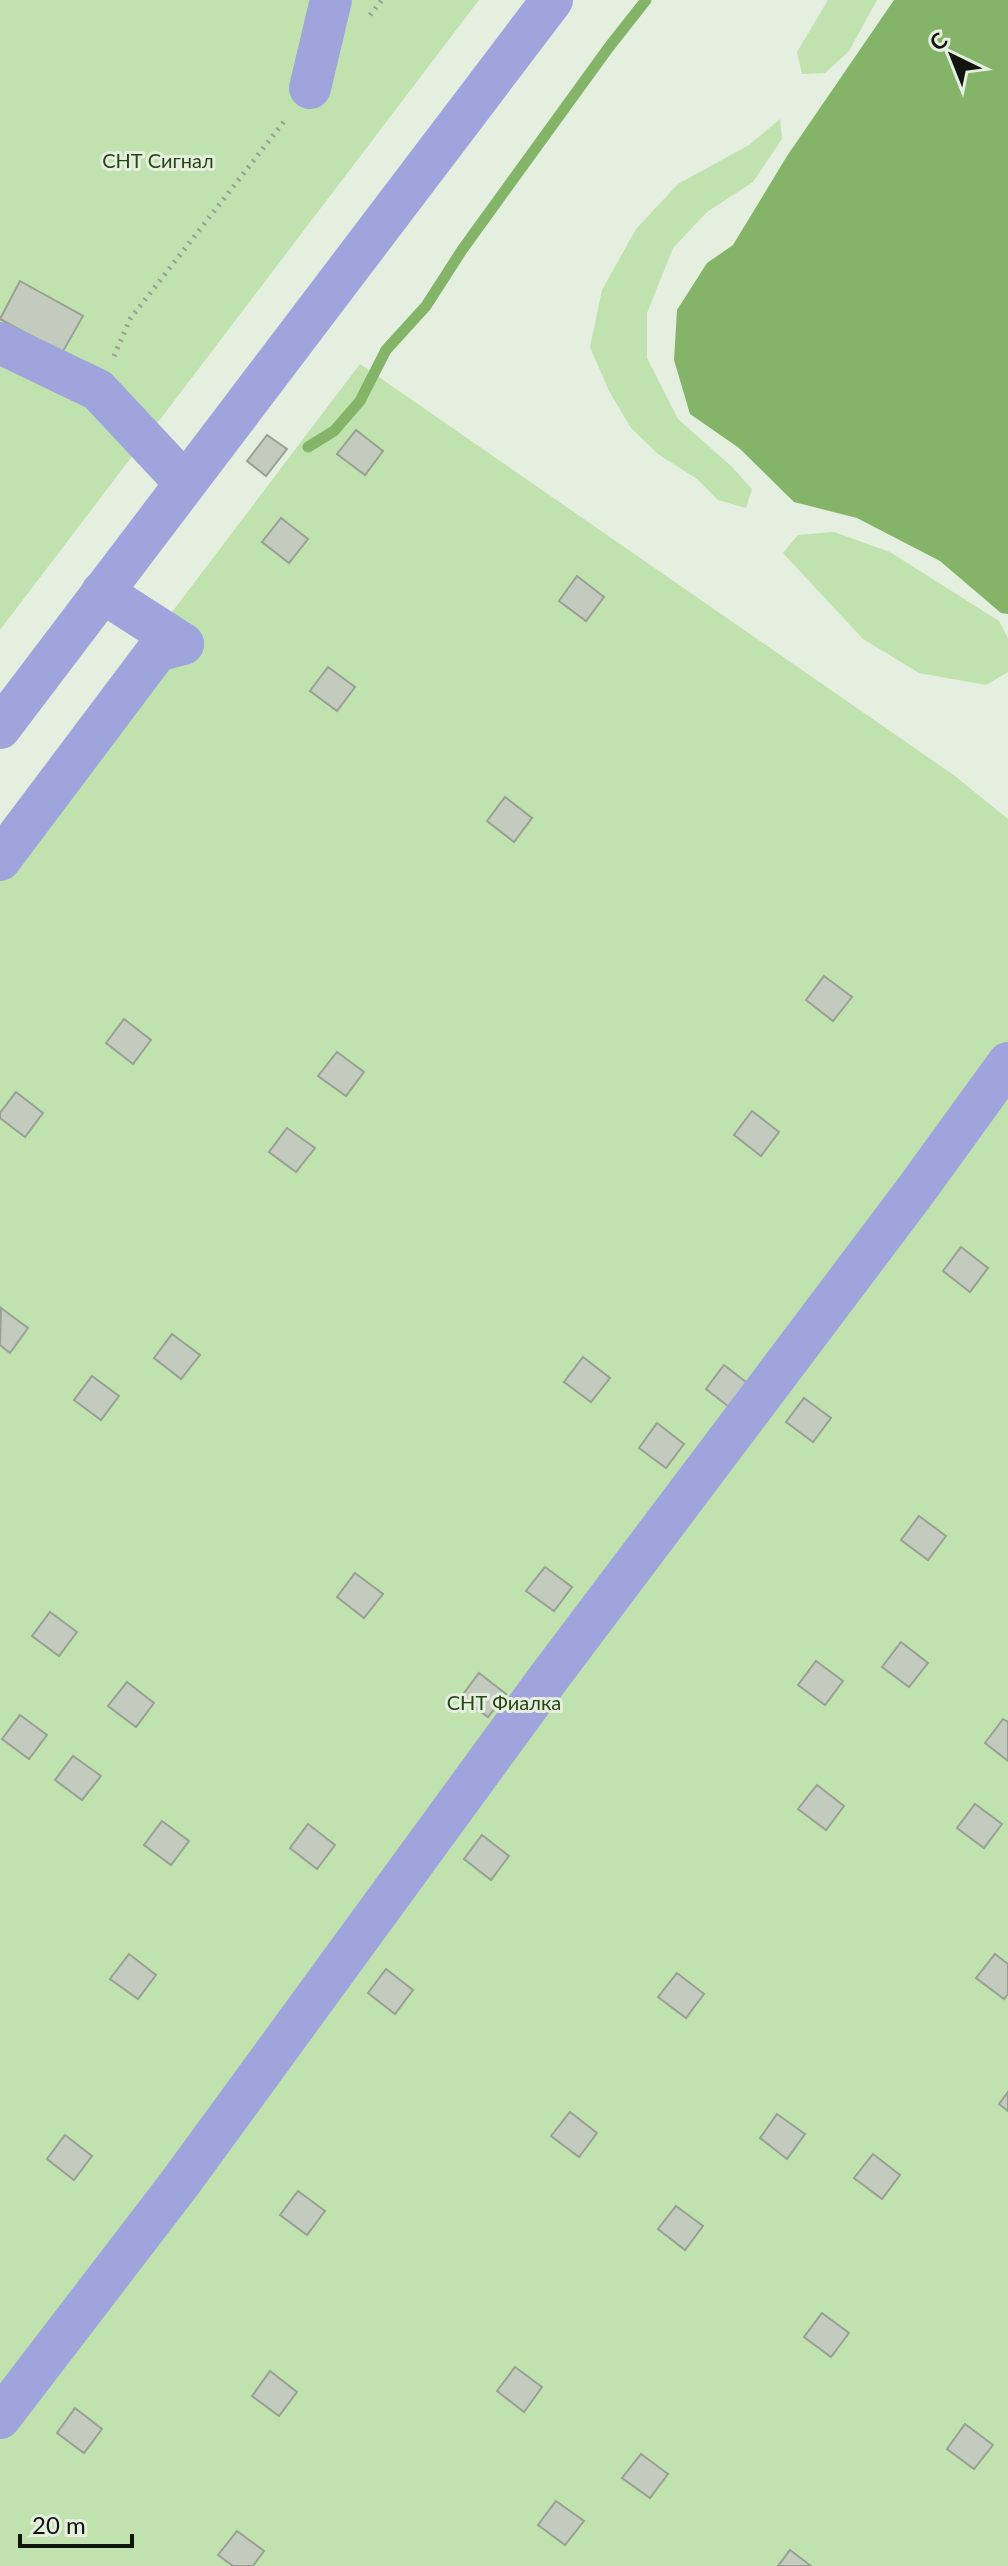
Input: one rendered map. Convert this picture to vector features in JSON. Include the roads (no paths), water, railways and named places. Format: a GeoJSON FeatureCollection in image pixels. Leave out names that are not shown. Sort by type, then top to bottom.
{"type":"FeatureCollection","features":[{"type":"Feature","properties":{"kind":"street"},"geometry":{"type":"LineString","coordinates":[[0,728],[552,0]]}},
{"type":"Feature","properties":{"kind":"street"},"geometry":{"type":"LineString","coordinates":[[310,88],[348,11]]}},
{"type":"Feature","properties":{"kind":"street"},"geometry":{"type":"LineString","coordinates":[[0,343],[98,390],[185,483]]}},
{"type":"Feature","properties":{"kind":"street"},"geometry":{"type":"LineString","coordinates":[[0,860],[157,651],[183,644],[102,592]]}},
{"type":"Feature","properties":{"kind":"street"},"geometry":{"type":"LineString","coordinates":[[0,2418],[189,2170],[547,1680],[907,1203],[1008,1063]]}},
{"type":"Feature","properties":{"kind":"waterway"},"geometry":{"type":"LineString","coordinates":[[308,447],[334,431],[360,401],[386,350],[426,306],[462,250],[646,0]]}},
{"type":"Feature","properties":{"kind":"park label","name":"СНТ Сигнал"},"geometry":{"type":"Point","coordinates":[158,160]}},
{"type":"Feature","properties":{"kind":"park label","name":"СНТ Фиалка"},"geometry":{"type":"Point","coordinates":[504,1702]}}]}
